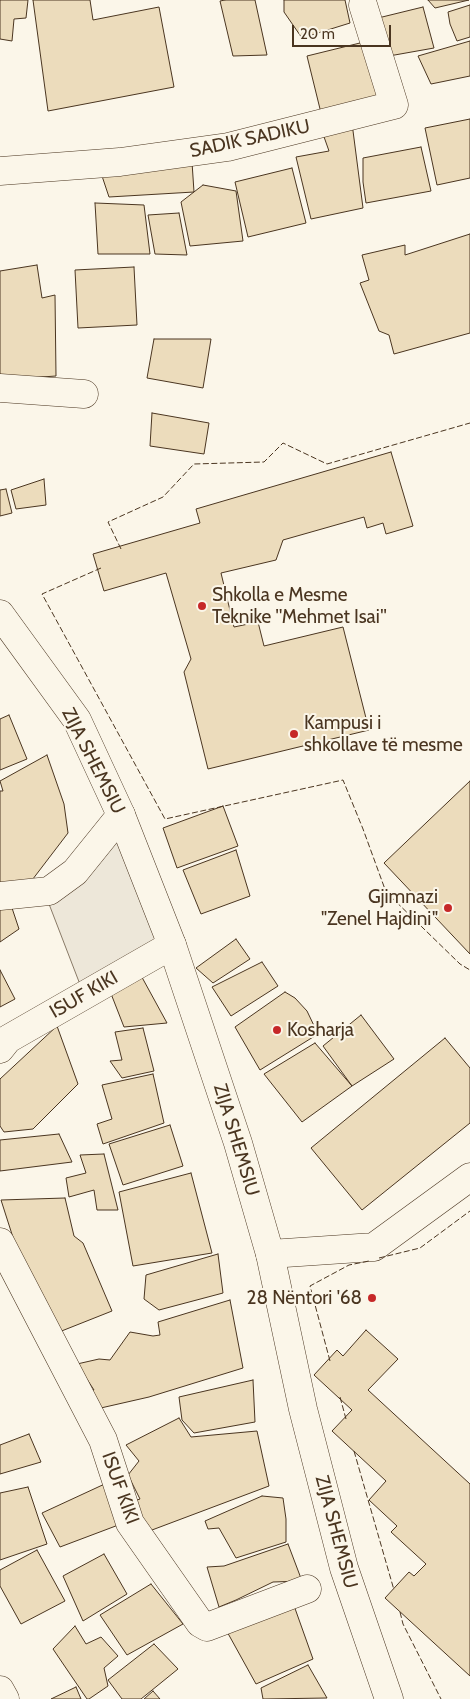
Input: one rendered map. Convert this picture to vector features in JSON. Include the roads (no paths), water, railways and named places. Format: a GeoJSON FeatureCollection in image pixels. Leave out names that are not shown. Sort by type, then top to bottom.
{"type":"FeatureCollection","features":[{"type":"Feature","properties":{"kind":"street","name":"SADIK SADIKU"},"geometry":{"type":"LineString","coordinates":[[0,171],[120,162],[228,147],[394,105],[363,4]]}},
{"type":"Feature","properties":{"kind":"street"},"geometry":{"type":"LineString","coordinates":[[0,388],[84,394]]}},
{"type":"Feature","properties":{"kind":"street","name":"ZIJA SHEMSIU"},"geometry":{"type":"LineString","coordinates":[[0,614],[77,720],[121,815],[172,945],[238,1143],[270,1254],[303,1409],[344,1568],[388,1699]]}},
{"type":"Feature","properties":{"kind":"street"},"geometry":{"type":"LineString","coordinates":[[0,896],[49,891],[76,872],[121,815]]}},
{"type":"Feature","properties":{"kind":"street","name":"ISUF KIKI"},"geometry":{"type":"LineString","coordinates":[[0,1050],[8,1039],[172,945]]}},
{"type":"Feature","properties":{"kind":"street"},"geometry":{"type":"LineString","coordinates":[[270,1254],[374,1247],[470,1177]]}},
{"type":"Feature","properties":{"kind":"street","name":"ISUF KIKI"},"geometry":{"type":"LineString","coordinates":[[0,1242],[103,1440],[130,1523],[200,1623],[207,1627],[307,1589]]}},
{"type":"Feature","properties":{"kind":"street"},"geometry":{"type":"LineString","coordinates":[[0,1690],[5,1699]]}},
{"type":"Feature","properties":{"kind":"place","name":"Shkolla e Mesme Teknike ''Mehmet Isai''"},"geometry":{"type":"Point","coordinates":[202,606]}},
{"type":"Feature","properties":{"kind":"place","name":"Kampusi i shkollave të mesme"},"geometry":{"type":"Point","coordinates":[294,734]}},
{"type":"Feature","properties":{"kind":"place","name":"Gjimnazi \"Zenel Hajdini\""},"geometry":{"type":"Point","coordinates":[448,908]}},
{"type":"Feature","properties":{"kind":"place","name":"Kosharja"},"geometry":{"type":"Point","coordinates":[277,1030]}},
{"type":"Feature","properties":{"kind":"place","name":"28 Nëntori '68"},"geometry":{"type":"Point","coordinates":[372,1298]}}]}
